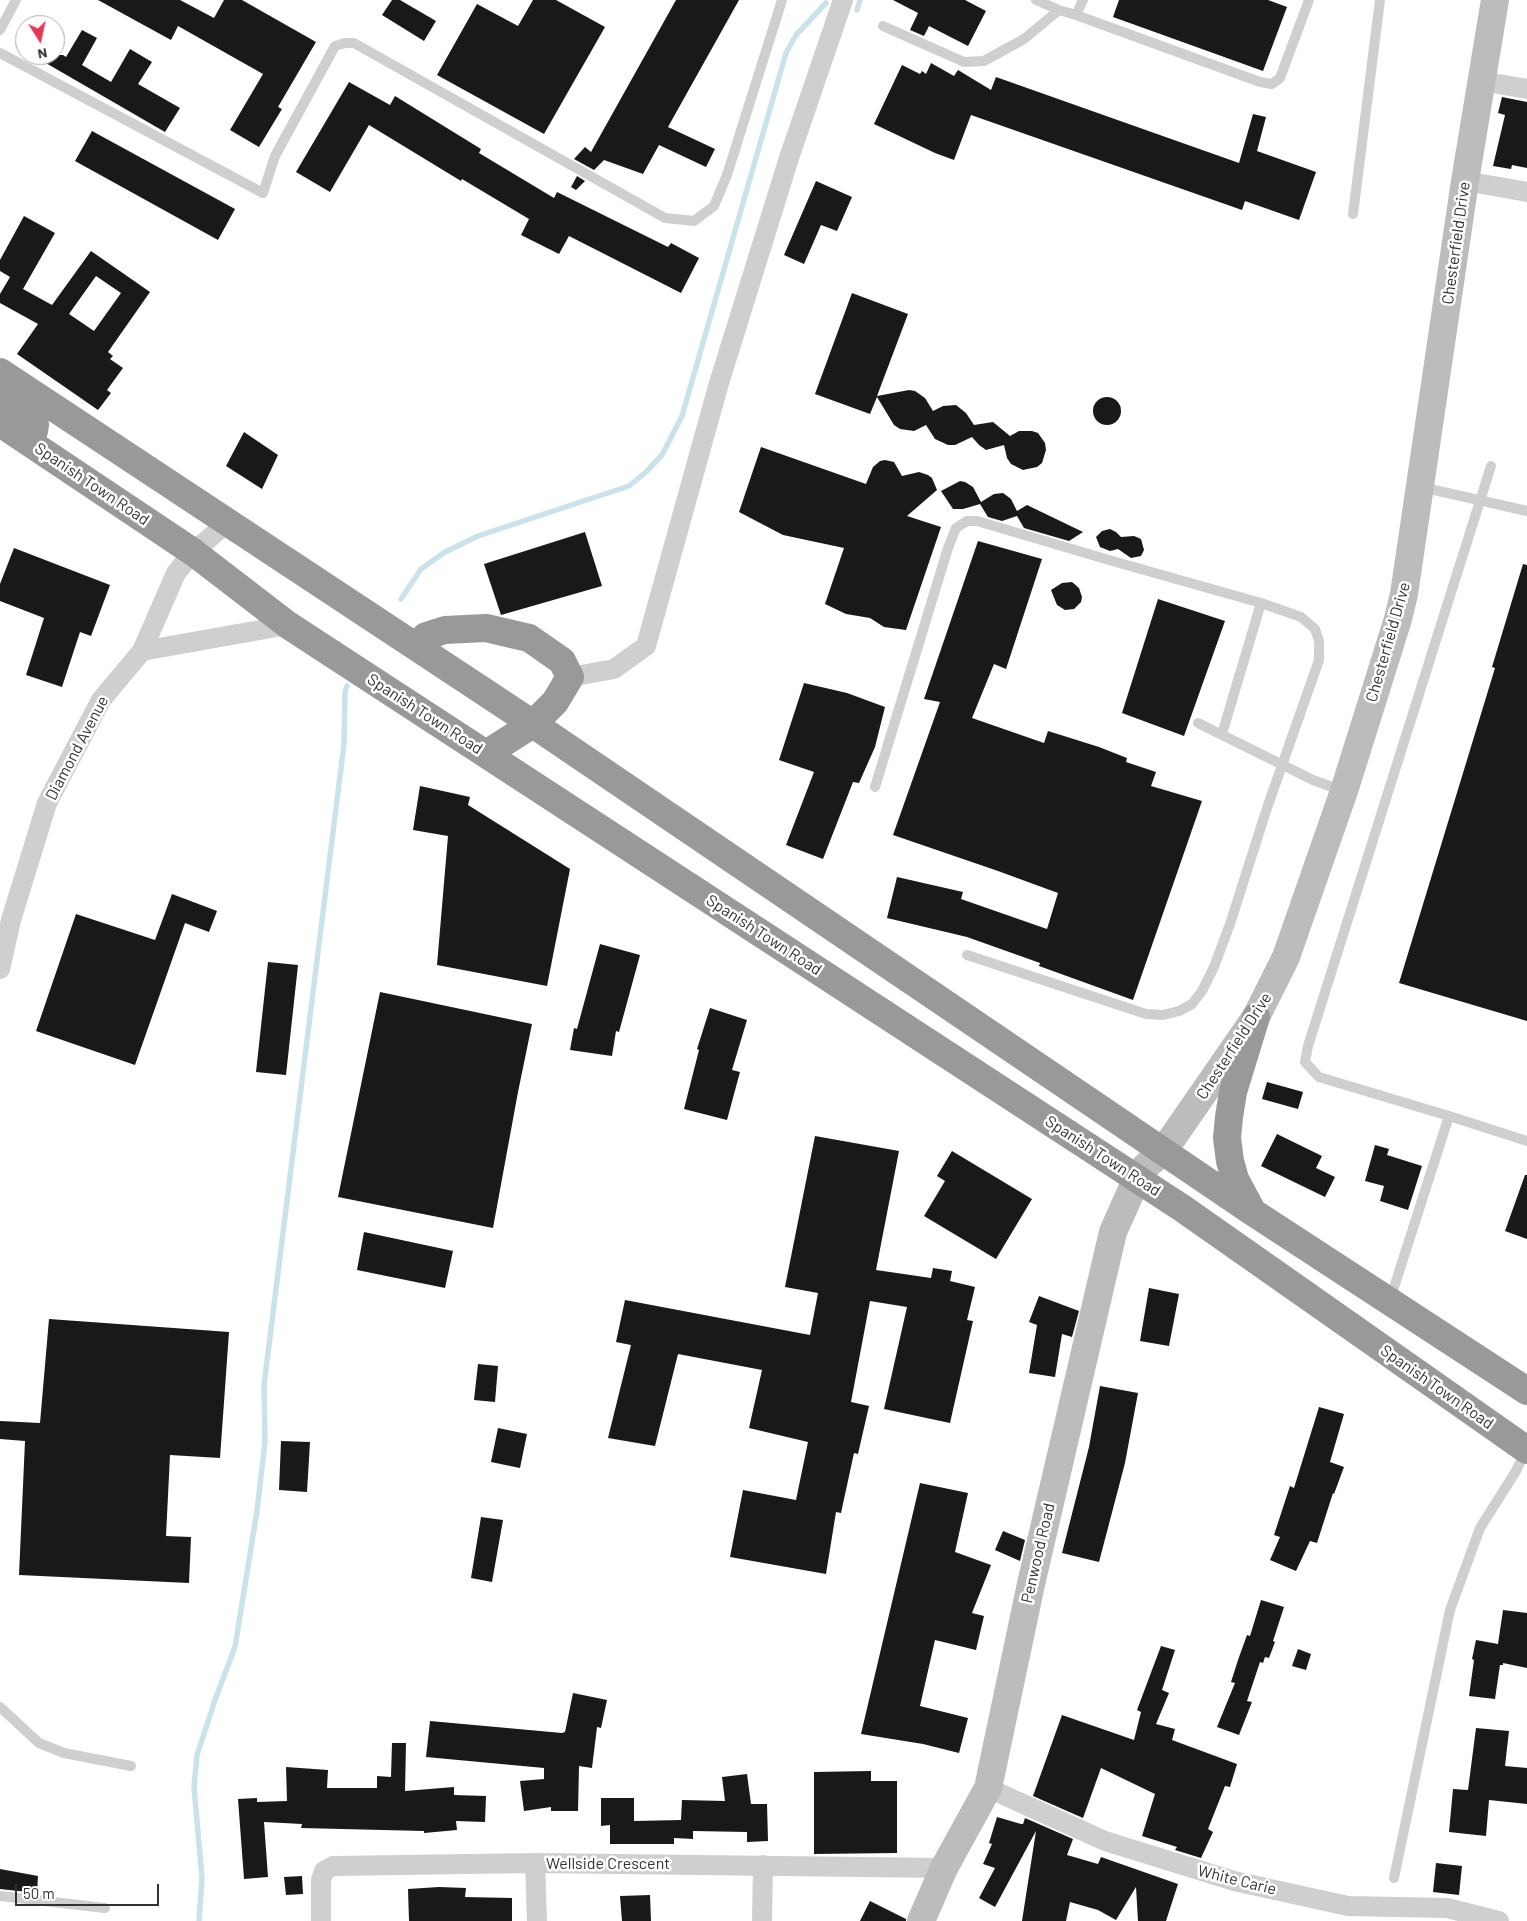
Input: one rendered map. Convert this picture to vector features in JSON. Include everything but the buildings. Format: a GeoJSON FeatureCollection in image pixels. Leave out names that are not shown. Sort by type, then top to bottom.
{"type":"FeatureCollection","features":[{"type":"Feature","properties":{"kind":"highway"},"geometry":{"type":"LineString","coordinates":[[0,372],[533,724],[1252,1211],[1527,1391]]}},
{"type":"Feature","properties":{"kind":"highway"},"geometry":{"type":"LineString","coordinates":[[0,399],[35,426],[32,444]]}},
{"type":"Feature","properties":{"kind":"highway","name":"Spanish Town Road"},"geometry":{"type":"LineString","coordinates":[[0,423],[193,552],[288,625],[1138,1178],[1527,1450]]}},
{"type":"Feature","properties":{"kind":"highway"},"geometry":{"type":"LineString","coordinates":[[416,647],[426,636],[444,630],[486,628],[530,638],[562,661],[570,677],[555,702],[533,724],[486,754]]}},
{"type":"Feature","properties":{"kind":"highway"},"geometry":{"type":"LineString","coordinates":[[1252,1211],[1235,1180],[1230,1161],[1228,1138],[1233,1092],[1256,1017]]}},
{"type":"Feature","properties":{"kind":"street"},"geometry":{"type":"LineString","coordinates":[[570,677],[614,669],[646,646],[719,383],[789,158],[843,0]]}},
{"type":"Feature","properties":{"kind":"street","name":"Chesterfield Drive"},"geometry":{"type":"LineString","coordinates":[[1138,1178],[1146,1166],[1164,1150],[1256,1017],[1286,957],[1344,791],[1404,594],[1464,182],[1495,0]]}},
{"type":"Feature","properties":{"kind":"street"},"geometry":{"type":"LineString","coordinates":[[1481,81],[1527,89]]}},
{"type":"Feature","properties":{"kind":"street"},"geometry":{"type":"LineString","coordinates":[[1464,182],[1527,192]]}},
{"type":"Feature","properties":{"kind":"street","name":"Diamond Avenue"},"geometry":{"type":"LineString","coordinates":[[0,969],[11,920],[47,803],[101,700],[142,651],[176,573],[193,552],[227,523]]}},
{"type":"Feature","properties":{"kind":"street"},"geometry":{"type":"LineString","coordinates":[[142,651],[288,625]]}},
{"type":"Feature","properties":{"kind":"street","name":"Penwood Road"},"geometry":{"type":"LineString","coordinates":[[921,1921],[944,1868],[988,1788],[1033,1574],[1113,1232],[1138,1178]]}},
{"type":"Feature","properties":{"kind":"street","name":"White Carie"},"geometry":{"type":"LineString","coordinates":[[988,1788],[1105,1841],[1234,1881],[1348,1906],[1446,1908],[1499,1921]]}},
{"type":"Feature","properties":{"kind":"street"},"geometry":{"type":"LineString","coordinates":[[535,1863],[537,1921]]}},
{"type":"Feature","properties":{"kind":"street","name":"Wellside Crescent"},"geometry":{"type":"LineString","coordinates":[[320,1921],[321,1880],[324,1871],[333,1866],[535,1863],[944,1868]]}},
{"type":"Feature","properties":{"kind":"street"},"geometry":{"type":"LineString","coordinates":[[762,1921],[763,1865]]}},
{"type":"Feature","properties":{"kind":"lane"},"geometry":{"type":"LineString","coordinates":[[0,30],[16,0]]}},
{"type":"Feature","properties":{"kind":"lane"},"geometry":{"type":"LineString","coordinates":[[0,53],[263,193],[275,156],[335,46],[354,43],[664,218],[694,221],[714,206],[724,183],[782,0]]}},
{"type":"Feature","properties":{"kind":"lane"},"geometry":{"type":"LineString","coordinates":[[1036,0],[1260,82],[1272,84],[1280,78],[1309,0]]}},
{"type":"Feature","properties":{"kind":"lane"},"geometry":{"type":"LineString","coordinates":[[1076,15],[1083,0]]}},
{"type":"Feature","properties":{"kind":"lane"},"geometry":{"type":"LineString","coordinates":[[1353,214],[1380,0]]}},
{"type":"Feature","properties":{"kind":"lane"},"geometry":{"type":"LineString","coordinates":[[883,26],[964,62],[984,61],[1024,39],[1059,10]]}},
{"type":"Feature","properties":{"kind":"lane"},"geometry":{"type":"LineString","coordinates":[[1491,466],[1308,1046],[1305,1062],[1320,1077],[1527,1141]]}},
{"type":"Feature","properties":{"kind":"lane"},"geometry":{"type":"LineString","coordinates":[[1420,487],[1527,511]]}},
{"type":"Feature","properties":{"kind":"lane"},"geometry":{"type":"LineString","coordinates":[[875,787],[948,548],[956,528],[967,520],[977,521],[1261,603],[1301,617],[1315,629],[1319,641],[1319,660],[1282,764],[1230,924],[1214,967],[1202,991],[1192,1004],[1178,1011],[1163,1015],[1146,1014],[968,955]]}},
{"type":"Feature","properties":{"kind":"lane"},"geometry":{"type":"LineString","coordinates":[[1222,734],[1261,603]]}},
{"type":"Feature","properties":{"kind":"lane"},"geometry":{"type":"LineString","coordinates":[[1198,723],[1314,780],[1344,791]]}},
{"type":"Feature","properties":{"kind":"lane"},"geometry":{"type":"LineString","coordinates":[[1390,1300],[1448,1116]]}},
{"type":"Feature","properties":{"kind":"lane"},"geometry":{"type":"LineString","coordinates":[[1394,1878],[1450,1610],[1480,1528],[1527,1450]]}},
{"type":"Feature","properties":{"kind":"lane"},"geometry":{"type":"LineString","coordinates":[[0,1707],[38,1743],[64,1753],[130,1766]]}},
{"type":"Feature","properties":{"kind":"lane"},"geometry":{"type":"LineString","coordinates":[[0,1896],[105,1908]]}},
{"type":"Feature","properties":{"kind":"waterway"},"geometry":{"type":"LineString","coordinates":[[857,10],[860,0]]}},
{"type":"Feature","properties":{"kind":"waterway"},"geometry":{"type":"LineString","coordinates":[[401,599],[421,569],[445,552],[478,536],[629,486],[662,455],[682,416],[786,53],[796,35],[826,3]]}},
{"type":"Feature","properties":{"kind":"waterway"},"geometry":{"type":"LineString","coordinates":[[199,1921],[202,1878],[194,1787],[197,1755],[235,1647],[257,1511],[265,1442],[264,1385],[344,744],[345,692],[347,686]]}}]}
